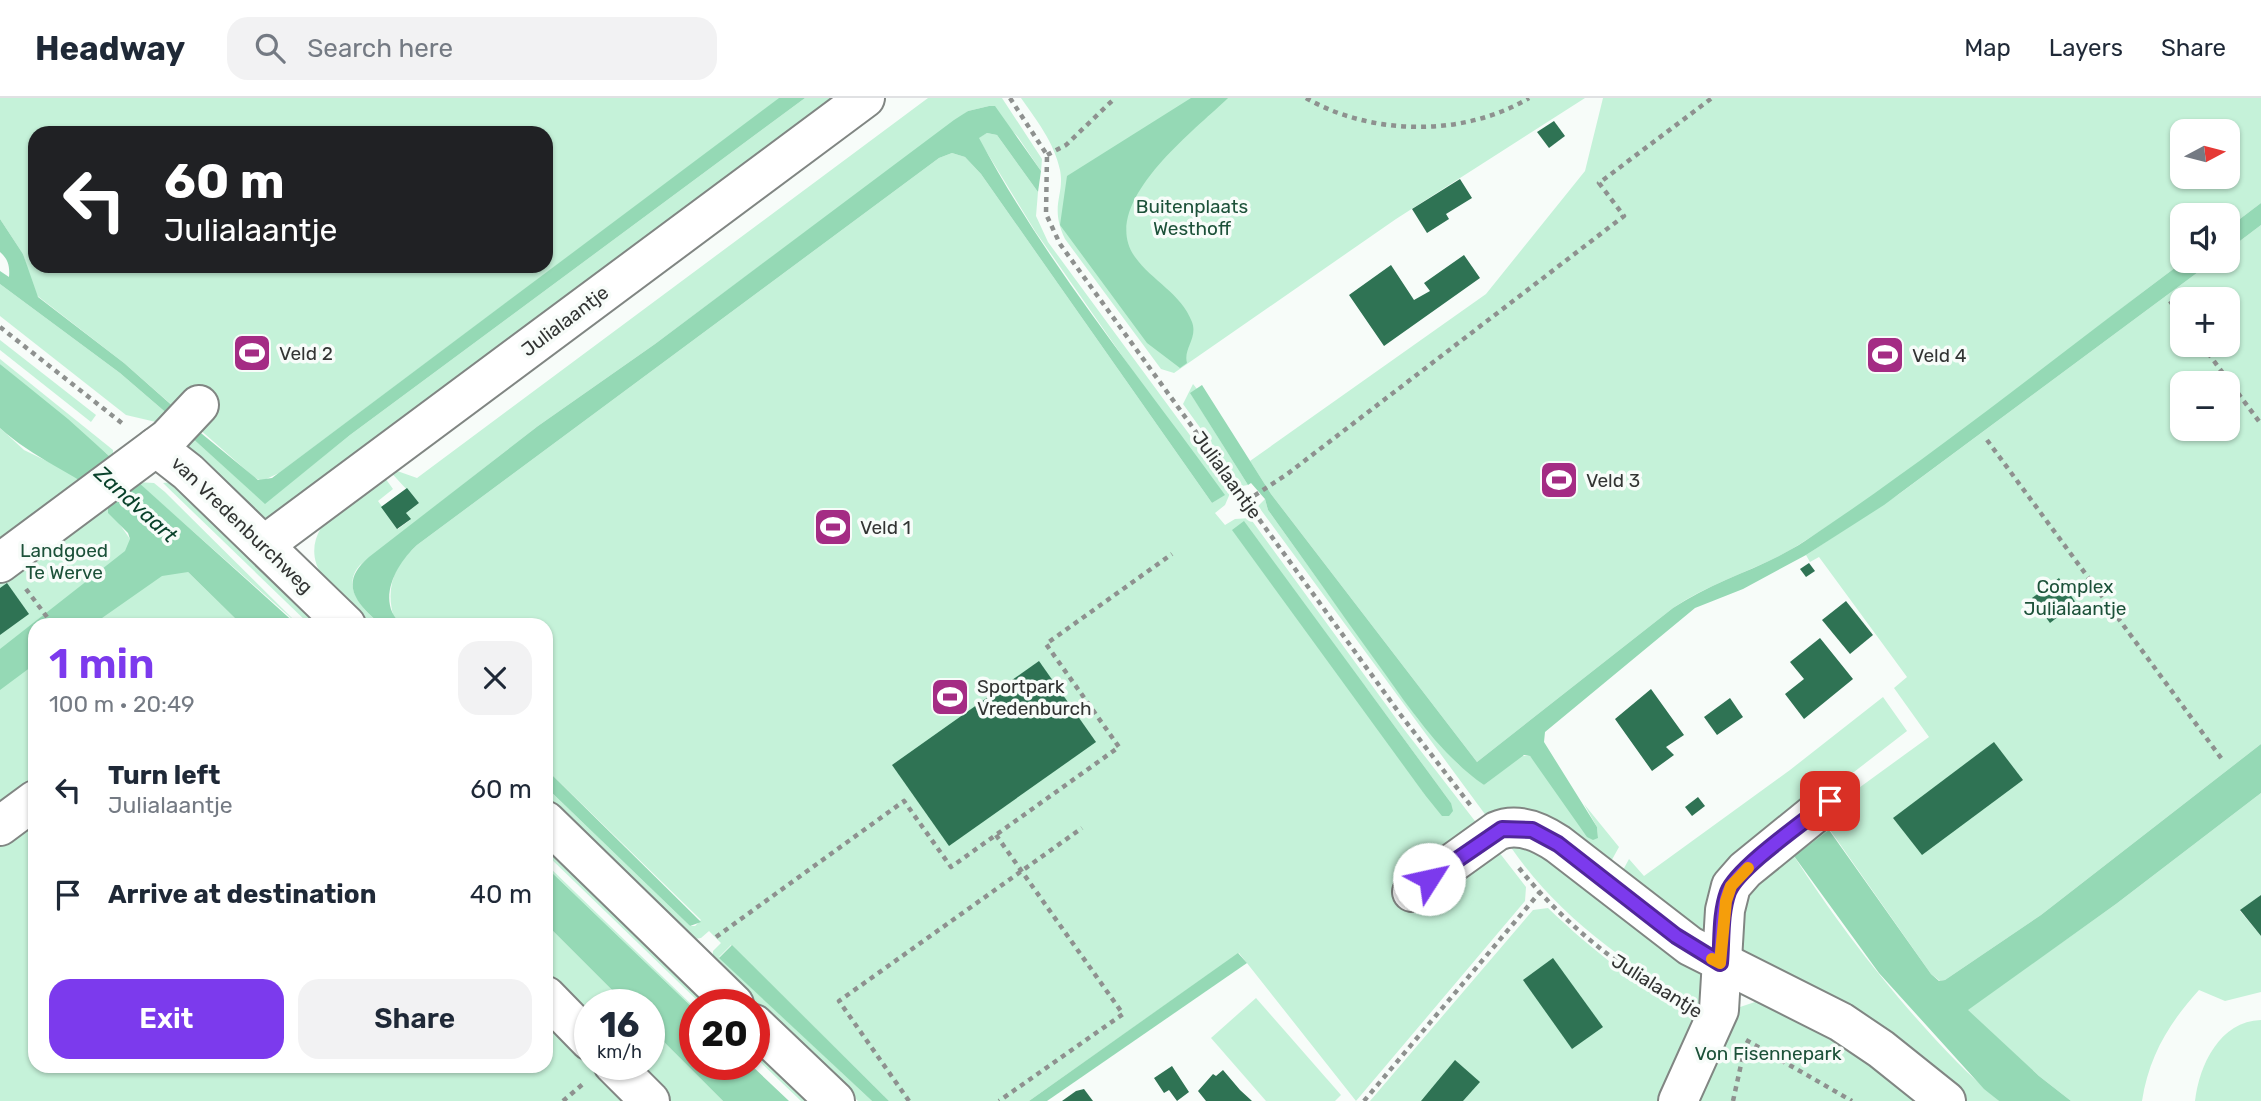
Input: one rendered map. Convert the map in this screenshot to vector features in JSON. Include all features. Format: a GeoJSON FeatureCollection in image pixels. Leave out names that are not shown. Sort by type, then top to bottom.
{"type":"FeatureCollection","features":[{"type":"Feature","properties":{"kind":"street","name":"Julialaantje"},"geometry":{"type":"LineString","coordinates":[[264,545],[865,98]]}},
{"type":"Feature","properties":{"kind":"street"},"geometry":{"type":"LineString","coordinates":[[0,563],[156,447],[199,405]]}},
{"type":"Feature","properties":{"kind":"street","name":"van Vredenburchweg"},"geometry":{"type":"LineString","coordinates":[[156,447],[188,472],[339,618]]}},
{"type":"Feature","properties":{"kind":"street"},"geometry":{"type":"LineString","coordinates":[[1678,1101],[1721,998],[1720,963],[1724,910],[1731,886],[1745,870],[1830,801]]}},
{"type":"Feature","properties":{"kind":"street"},"geometry":{"type":"LineString","coordinates":[[0,826],[28,805]]}},
{"type":"Feature","properties":{"kind":"street"},"geometry":{"type":"LineString","coordinates":[[553,828],[718,989]]}},
{"type":"Feature","properties":{"kind":"street"},"geometry":{"type":"LineString","coordinates":[[1412,892],[1493,834],[1507,828],[1518,828],[1552,840],[1676,936],[1720,963],[1841,1022],[1946,1101]]}},
{"type":"Feature","properties":{"kind":"street"},"geometry":{"type":"LineString","coordinates":[[553,1003],[574,1025]]}},
{"type":"Feature","properties":{"kind":"street"},"geometry":{"type":"LineString","coordinates":[[770,1039],[835,1101]]}},
{"type":"Feature","properties":{"kind":"street"},"geometry":{"type":"LineString","coordinates":[[629,1080],[650,1101]]}},
{"type":"Feature","properties":{"kind":"path"},"geometry":{"type":"LineString","coordinates":[[1010,98],[1047,155],[1066,145],[1115,98]]}},
{"type":"Feature","properties":{"kind":"path"},"geometry":{"type":"LineString","coordinates":[[1306,98],[1335,112],[1366,120],[1421,126],[1476,120],[1529,98]]}},
{"type":"Feature","properties":{"kind":"path"},"geometry":{"type":"LineString","coordinates":[[1246,501],[1624,216],[1600,183],[1712,98]]}},
{"type":"Feature","properties":{"kind":"path","name":"Julialaantje"},"geometry":{"type":"LineString","coordinates":[[1047,155],[1045,209],[1053,232],[1400,714],[1540,892],[1587,939],[1622,967],[1852,1101]]}},
{"type":"Feature","properties":{"kind":"path","name":"van Vredenburchweg"},"geometry":{"type":"LineString","coordinates":[[0,327],[156,447]]}},
{"type":"Feature","properties":{"kind":"path"},"geometry":{"type":"LineString","coordinates":[[2211,357],[2261,424]]}},
{"type":"Feature","properties":{"kind":"path"},"geometry":{"type":"LineString","coordinates":[[1987,440],[2224,762]]}},
{"type":"Feature","properties":{"kind":"path"},"geometry":{"type":"LineString","coordinates":[[690,962],[724,929],[904,801],[951,867],[1119,747],[1046,644],[1172,554]]}},
{"type":"Feature","properties":{"kind":"path"},"geometry":{"type":"LineString","coordinates":[[44,614],[47,618]]}},
{"type":"Feature","properties":{"kind":"path"},"geometry":{"type":"LineString","coordinates":[[909,1101],[838,1000],[1082,828]]}},
{"type":"Feature","properties":{"kind":"path"},"geometry":{"type":"LineString","coordinates":[[996,835],[1123,1014],[999,1101]]}},
{"type":"Feature","properties":{"kind":"path"},"geometry":{"type":"LineString","coordinates":[[1364,1101],[1540,892]]}},
{"type":"Feature","properties":{"kind":"path"},"geometry":{"type":"LineString","coordinates":[[1733,1101],[1747,1040]]}},
{"type":"Feature","properties":{"kind":"green space"},"geometry":{"type":"Polygon","coordinates":[[[0,98],[780,98],[553,268],[553,126],[28,126],[28,271],[23,254],[0,219],[0,98]]]}},
{"type":"Feature","properties":{"kind":"green space"},"geometry":{"type":"Polygon","coordinates":[[[805,98],[847,98],[285,511],[262,519],[186,449],[190,436],[265,503],[350,435],[805,98]]]}},
{"type":"Feature","properties":{"kind":"green space"},"geometry":{"type":"Polygon","coordinates":[[[928,98],[1002,98],[1042,159],[1041,171],[1018,137],[989,106],[968,111],[655,344],[538,426],[360,565],[354,573],[353,590],[362,606],[374,618],[360,618],[332,590],[315,560],[315,545],[320,530],[341,504],[380,471],[393,489],[378,501],[398,529],[410,520],[406,513],[419,503],[386,467],[417,478],[928,98]]]}},
{"type":"Feature","properties":{"kind":"green space","name":"Buitenplaats Westhoff"},"geometry":{"type":"Polygon","coordinates":[[[1021,98],[1585,98],[1396,219],[1174,373],[1161,369],[1065,239],[1058,218],[1061,179],[1054,150],[1021,98]]]}},
{"type":"Feature","properties":{"kind":"green space"},"geometry":{"type":"Polygon","coordinates":[[[1603,98],[2261,98],[2261,203],[2240,219],[2240,203],[2170,203],[2170,272],[1947,442],[1850,511],[1785,553],[1704,590],[1673,608],[1477,762],[1271,494],[1250,461],[1486,294],[1585,171],[1603,98]]]}},
{"type":"Feature","properties":{"kind":"green space","name":"Sportpark Vredenburch"},"geometry":{"type":"Polygon","coordinates":[[[987,133],[997,135],[1038,192],[1036,216],[1048,242],[1231,491],[1225,505],[1215,513],[1225,525],[1235,519],[1250,518],[1403,728],[1526,887],[1525,901],[1356,1101],[1239,953],[1029,1101],[889,1101],[731,945],[719,957],[753,989],[740,989],[712,962],[713,951],[721,943],[709,931],[701,938],[690,940],[553,807],[553,794],[690,926],[695,926],[701,920],[553,776],[553,618],[394,618],[391,607],[393,578],[402,561],[417,545],[939,158],[952,153],[965,157],[981,174],[1212,503],[1224,495],[1162,413],[1035,231],[978,138],[987,133]],[[1365,686],[1425,795],[1451,803],[1365,686]]]}},
{"type":"Feature","properties":{"kind":"green space","name":"Complex Julialaantje"},"geometry":{"type":"Polygon","coordinates":[[[2261,225],[2261,744],[2041,915],[1945,980],[1940,981],[1931,974],[1830,830],[1794,856],[1837,919],[1888,985],[1943,1048],[1999,1101],[1966,1101],[1897,1044],[1745,959],[1734,932],[1744,890],[1834,806],[1929,737],[1894,688],[1907,677],[1819,557],[1810,562],[1806,555],[1899,494],[2170,293],[2170,357],[2240,357],[2240,287],[2178,287],[2197,273],[2240,273],[2240,241],[2261,225]]]}},
{"type":"Feature","properties":{"kind":"green space"},"geometry":{"type":"Polygon","coordinates":[[[29,273],[546,273],[279,473],[262,481],[255,478],[124,363],[35,294],[29,273]]]}},
{"type":"Feature","properties":{"kind":"green space"},"geometry":{"type":"Polygon","coordinates":[[[0,284],[120,373],[170,416],[156,422],[126,415],[0,316],[0,284]]]}},
{"type":"Feature","properties":{"kind":"green space"},"geometry":{"type":"Polygon","coordinates":[[[0,340],[96,415],[91,422],[0,350],[0,340]]]}},
{"type":"Feature","properties":{"kind":"green space"},"geometry":{"type":"Polygon","coordinates":[[[0,359],[113,450],[113,459],[0,364],[0,359]]]}},
{"type":"Feature","properties":{"kind":"green space"},"geometry":{"type":"Polygon","coordinates":[[[1193,384],[1197,389],[1191,394],[1248,485],[1242,486],[1183,404],[1193,384]]]}},
{"type":"Feature","properties":{"kind":"green space","name":"Landgoed Te Werve"},"geometry":{"type":"Polygon","coordinates":[[[0,428],[24,450],[90,482],[130,539],[188,572],[235,618],[28,618],[28,1073],[553,1073],[553,931],[611,989],[574,989],[574,1080],[665,1080],[665,1043],[679,1057],[679,1080],[702,1080],[723,1101],[0,1101],[0,428]]]}},
{"type":"Feature","properties":{"kind":"green space"},"geometry":{"type":"Polygon","coordinates":[[[137,482],[154,483],[165,492],[291,618],[137,482]]]}},
{"type":"Feature","properties":{"kind":"green space"},"geometry":{"type":"Polygon","coordinates":[[[172,482],[314,618],[303,618],[163,483],[172,482]]]}},
{"type":"Feature","properties":{"kind":"green space"},"geometry":{"type":"Polygon","coordinates":[[[1265,499],[1268,510],[1418,719],[1458,764],[1484,785],[1521,756],[1530,756],[1598,838],[1597,827],[1584,804],[1619,847],[1609,865],[1487,817],[1258,506],[1265,499]]]}},
{"type":"Feature","properties":{"kind":"green space"},"geometry":{"type":"Polygon","coordinates":[[[1883,697],[1907,731],[1731,867],[1705,935],[1622,872],[1629,859],[1644,876],[1790,770],[1883,697]]]}},
{"type":"Feature","properties":{"kind":"green space"},"geometry":{"type":"Polygon","coordinates":[[[2261,793],[2261,895],[2240,911],[2261,936],[2261,992],[2225,1001],[2199,990],[2178,1015],[2162,1041],[2150,1069],[2142,1101],[2071,1101],[2039,1076],[1967,1010],[2116,904],[2261,793]]]}},
{"type":"Feature","properties":{"kind":"green space"},"geometry":{"type":"Polygon","coordinates":[[[1510,846],[1534,846],[1703,974],[1704,1009],[1623,958],[1573,918],[1529,872],[1510,846]]]}},
{"type":"Feature","properties":{"kind":"green space"},"geometry":{"type":"Polygon","coordinates":[[[553,850],[697,989],[686,989],[553,861],[553,850]]]}},
{"type":"Feature","properties":{"kind":"green space"},"geometry":{"type":"Polygon","coordinates":[[[553,871],[679,993],[679,995],[553,874],[553,871]]]}},
{"type":"Feature","properties":{"kind":"green space"},"geometry":{"type":"Polygon","coordinates":[[[1548,908],[1620,969],[1658,996],[1700,1020],[1664,1101],[1370,1101],[1533,910],[1548,908]]]}},
{"type":"Feature","properties":{"kind":"green space"},"geometry":{"type":"Polygon","coordinates":[[[1256,998],[1341,1095],[1335,1101],[1266,1101],[1211,1038],[1256,998]]]}},
{"type":"Feature","properties":{"kind":"green space","name":"Von Fisennepark"},"geometry":{"type":"Polygon","coordinates":[[[1761,1000],[1825,1026],[1923,1101],[1693,1101],[1737,1008],[1761,1000]]]}},
{"type":"Feature","properties":{"kind":"green space","name":"Sportpark Vredenburch"},"geometry":{"type":"Polygon","coordinates":[[[770,1005],[872,1101],[858,1101],[770,1017],[770,1005]]]}},
{"type":"Feature","properties":{"kind":"green space"},"geometry":{"type":"Polygon","coordinates":[[[2261,1020],[2261,1101],[2195,1101],[2201,1073],[2214,1047],[2234,1028],[2261,1020]]]}},
{"type":"Feature","properties":{"kind":"green space"},"geometry":{"type":"Polygon","coordinates":[[[770,1060],[812,1101],[801,1101],[770,1071],[770,1060]]]}},
{"type":"Feature","properties":{"kind":"water"},"geometry":{"type":"Polygon","coordinates":[[[779,98],[805,98],[350,435],[265,504],[190,436],[196,429],[258,480],[272,478],[546,273],[553,273],[553,267],[779,98]]]}},
{"type":"Feature","properties":{"kind":"water"},"geometry":{"type":"Polygon","coordinates":[[[1191,98],[1228,98],[1154,170],[1139,192],[1129,214],[1127,236],[1135,257],[1174,295],[1192,322],[1193,333],[1187,363],[1180,368],[1147,343],[1060,225],[1067,176],[1191,98]]]}},
{"type":"Feature","properties":{"kind":"water"},"geometry":{"type":"Polygon","coordinates":[[[995,106],[1041,171],[1038,192],[997,135],[987,133],[979,138],[1034,231],[1065,276],[1225,495],[1212,503],[981,174],[965,157],[952,153],[939,158],[417,545],[402,562],[392,584],[390,605],[396,618],[375,618],[358,601],[354,593],[354,576],[369,557],[538,426],[655,344],[968,111],[995,106]]]}},
{"type":"Feature","properties":{"kind":"water"},"geometry":{"type":"Polygon","coordinates":[[[2261,203],[2261,225],[2240,241],[2240,219],[2261,203]]]}},
{"type":"Feature","properties":{"kind":"water"},"geometry":{"type":"Polygon","coordinates":[[[0,219],[23,254],[38,297],[124,363],[176,409],[170,416],[120,373],[0,284],[0,271],[9,277],[9,266],[0,252],[0,219]]]}},
{"type":"Feature","properties":{"kind":"water"},"geometry":{"type":"Polygon","coordinates":[[[2170,272],[2197,273],[2178,287],[2170,287],[2170,293],[1884,505],[1806,555],[1743,589],[1695,608],[1545,732],[1544,742],[1597,827],[1598,838],[1593,840],[1587,837],[1530,756],[1524,755],[1484,785],[1438,743],[1399,694],[1268,510],[1265,499],[1251,483],[1248,485],[1190,393],[1202,385],[1271,494],[1477,762],[1673,608],[1805,541],[1949,439],[2170,272]]]}},
{"type":"Feature","properties":{"kind":"water","name":"Zandvaart"},"geometry":{"type":"Polygon","coordinates":[[[0,364],[68,419],[289,618],[235,618],[188,572],[162,576],[102,618],[40,618],[125,551],[130,539],[128,533],[108,513],[108,499],[26,448],[0,428],[0,364]]]}},
{"type":"Feature","properties":{"kind":"water"},"geometry":{"type":"Polygon","coordinates":[[[1244,521],[1451,803],[1453,811],[1449,816],[1442,816],[1425,795],[1232,530],[1244,521]]]}},
{"type":"Feature","properties":{"kind":"water"},"geometry":{"type":"Polygon","coordinates":[[[28,627],[28,669],[0,690],[0,649],[28,627]]]}},
{"type":"Feature","properties":{"kind":"water"},"geometry":{"type":"Polygon","coordinates":[[[2261,744],[2261,793],[2116,904],[1968,1010],[2039,1076],[2071,1101],[1999,1101],[1984,1089],[1879,973],[1794,856],[1829,830],[1931,974],[1939,981],[1945,980],[2041,915],[2261,744]]]}},
{"type":"Feature","properties":{"kind":"water"},"geometry":{"type":"Polygon","coordinates":[[[553,776],[701,922],[690,926],[553,794],[553,776]]]}},
{"type":"Feature","properties":{"kind":"water"},"geometry":{"type":"Polygon","coordinates":[[[553,874],[679,995],[679,1057],[665,1043],[665,989],[611,989],[553,931],[553,874]]]}},
{"type":"Feature","properties":{"kind":"water"},"geometry":{"type":"Polygon","coordinates":[[[732,945],[889,1101],[872,1101],[770,1006],[770,989],[752,989],[719,958],[732,945]]]}},
{"type":"Feature","properties":{"kind":"water"},"geometry":{"type":"Polygon","coordinates":[[[1238,953],[1247,963],[1047,1101],[1029,1101],[1238,953]]]}},
{"type":"Feature","properties":{"kind":"water"},"geometry":{"type":"Polygon","coordinates":[[[702,1080],[767,1080],[789,1101],[723,1101],[702,1080]]]}},
{"type":"Feature","properties":{"kind":"building"},"geometry":{"type":"Polygon","coordinates":[[[1554,121],[1565,136],[1549,148],[1537,132],[1554,121]]]}},
{"type":"Feature","properties":{"kind":"building"},"geometry":{"type":"Polygon","coordinates":[[[1460,179],[1472,198],[1446,214],[1449,219],[1427,233],[1412,209],[1460,179]]]}},
{"type":"Feature","properties":{"kind":"building"},"geometry":{"type":"Polygon","coordinates":[[[1464,255],[1480,278],[1384,346],[1349,295],[1391,265],[1414,300],[1430,291],[1424,283],[1464,255]]]}},
{"type":"Feature","properties":{"kind":"building"},"geometry":{"type":"Polygon","coordinates":[[[407,488],[419,503],[406,513],[411,519],[397,529],[381,507],[407,488]]]}},
{"type":"Feature","properties":{"kind":"building"},"geometry":{"type":"Polygon","coordinates":[[[1809,563],[1815,571],[1806,577],[1800,569],[1809,563]]]}},
{"type":"Feature","properties":{"kind":"building"},"geometry":{"type":"Polygon","coordinates":[[[2059,578],[2076,603],[2050,623],[2032,598],[2059,578]]]}},
{"type":"Feature","properties":{"kind":"building"},"geometry":{"type":"Polygon","coordinates":[[[7,583],[29,614],[0,635],[0,588],[7,583]]]}},
{"type":"Feature","properties":{"kind":"building"},"geometry":{"type":"Polygon","coordinates":[[[1846,601],[1873,635],[1850,654],[1822,620],[1846,601]]]}},
{"type":"Feature","properties":{"kind":"building"},"geometry":{"type":"Polygon","coordinates":[[[1820,638],[1853,679],[1804,719],[1785,694],[1804,679],[1790,662],[1820,638]]]}},
{"type":"Feature","properties":{"kind":"building"},"geometry":{"type":"Polygon","coordinates":[[[1039,661],[1096,742],[949,846],[892,765],[1039,661]]]}},
{"type":"Feature","properties":{"kind":"building"},"geometry":{"type":"Polygon","coordinates":[[[1651,689],[1684,735],[1666,747],[1674,755],[1652,771],[1615,719],[1651,689]]]}},
{"type":"Feature","properties":{"kind":"building"},"geometry":{"type":"Polygon","coordinates":[[[1730,698],[1743,717],[1717,735],[1704,717],[1730,698]]]}},
{"type":"Feature","properties":{"kind":"building"},"geometry":{"type":"Polygon","coordinates":[[[1994,742],[2023,780],[1922,855],[1893,818],[1994,742]]]}},
{"type":"Feature","properties":{"kind":"building"},"geometry":{"type":"Polygon","coordinates":[[[1698,797],[1705,806],[1692,816],[1685,807],[1698,797]]]}},
{"type":"Feature","properties":{"kind":"building"},"geometry":{"type":"Polygon","coordinates":[[[2261,895],[2261,936],[2240,910],[2261,895]]]}},
{"type":"Feature","properties":{"kind":"building"},"geometry":{"type":"Polygon","coordinates":[[[1553,958],[1603,1027],[1572,1049],[1523,980],[1553,958]]]}},
{"type":"Feature","properties":{"kind":"building"},"geometry":{"type":"Polygon","coordinates":[[[1455,1060],[1480,1082],[1463,1101],[1421,1101],[1455,1060]]]}},
{"type":"Feature","properties":{"kind":"building"},"geometry":{"type":"Polygon","coordinates":[[[1172,1066],[1189,1092],[1177,1101],[1169,1090],[1164,1093],[1154,1078],[1172,1066]]]}},
{"type":"Feature","properties":{"kind":"building"},"geometry":{"type":"Polygon","coordinates":[[[1223,1070],[1252,1101],[1206,1101],[1198,1091],[1213,1074],[1216,1076],[1223,1070]]]}},
{"type":"Feature","properties":{"kind":"building"},"geometry":{"type":"Polygon","coordinates":[[[1084,1089],[1093,1101],[1062,1101],[1076,1091],[1084,1089]]]}},
{"type":"Feature","properties":{"kind":"slow traffic"},"geometry":{"type":"LineString","coordinates":[[1712,959],[1720,963],[1728,892],[1748,868]]}},
{"type":"Feature","properties":{"kind":"place","name":"Veld 2"},"geometry":{"type":"Point","coordinates":[252,353]}},
{"type":"Feature","properties":{"kind":"place","name":"Veld 4"},"geometry":{"type":"Point","coordinates":[1885,355]}},
{"type":"Feature","properties":{"kind":"place","name":"Veld 3"},"geometry":{"type":"Point","coordinates":[1559,480]}},
{"type":"Feature","properties":{"kind":"place","name":"Veld 1"},"geometry":{"type":"Point","coordinates":[833,527]}},
{"type":"Feature","properties":{"kind":"place","name":"Sportpark Vredenburch"},"geometry":{"type":"Point","coordinates":[950,697]}},
{"type":"Feature","properties":{"kind":"route"},"geometry":{"type":"LineString","coordinates":[[1429,879],[1497,831],[1512,827],[1532,830],[1558,844],[1676,936],[1720,963],[1724,910],[1731,886],[1745,870],[1830,801]]}}]}
